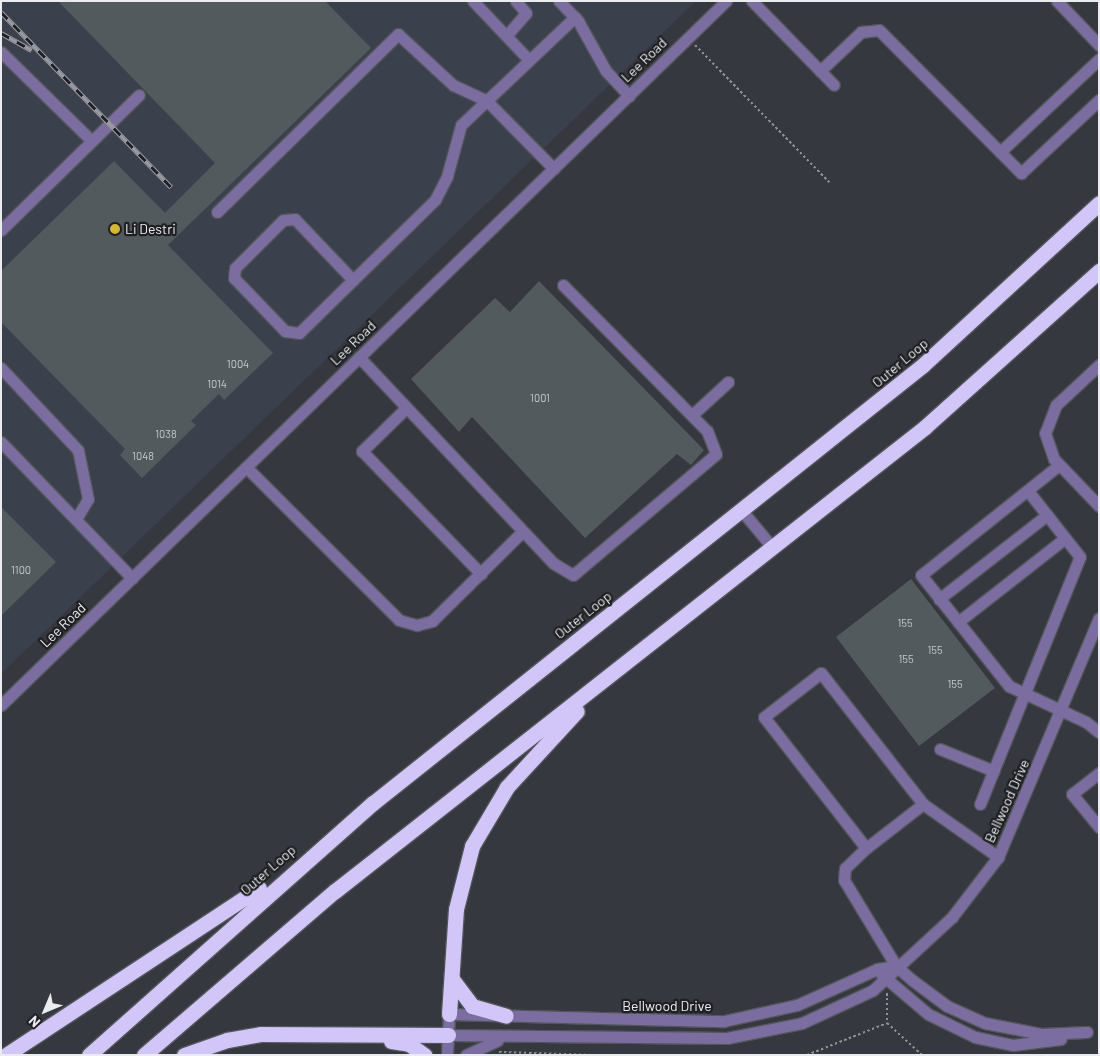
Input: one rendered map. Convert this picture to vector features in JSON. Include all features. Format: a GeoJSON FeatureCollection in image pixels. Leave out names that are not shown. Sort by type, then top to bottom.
{"type":"FeatureCollection","features":[{"type":"Feature","properties":{"kind":"highway","name":"Outer Loop"},"geometry":{"type":"LineString","coordinates":[[89,1055],[315,852],[952,341],[1099,203]]}},
{"type":"Feature","properties":{"kind":"highway"},"geometry":{"type":"LineString","coordinates":[[144,1055],[335,891],[961,396],[1099,271]]}},
{"type":"Feature","properties":{"kind":"highway"},"geometry":{"type":"LineString","coordinates":[[449,1014],[461,879],[487,816],[526,764],[633,656]]}},
{"type":"Feature","properties":{"kind":"highway"},"geometry":{"type":"LineString","coordinates":[[6,1055],[315,852]]}},
{"type":"Feature","properties":{"kind":"highway"},"geometry":{"type":"LineString","coordinates":[[451,978],[460,995],[472,1006],[506,1016]]}},
{"type":"Feature","properties":{"kind":"highway"},"geometry":{"type":"LineString","coordinates":[[295,1032],[334,1040],[401,1042],[424,1055]]}},
{"type":"Feature","properties":{"kind":"highway"},"geometry":{"type":"LineString","coordinates":[[184,1055],[238,1037],[295,1032],[448,1035]]}},
{"type":"Feature","properties":{"kind":"street"},"geometry":{"type":"LineString","coordinates":[[473,1],[529,60]]}},
{"type":"Feature","properties":{"kind":"street"},"geometry":{"type":"LineString","coordinates":[[508,36],[526,13],[516,1]]}},
{"type":"Feature","properties":{"kind":"street"},"geometry":{"type":"LineString","coordinates":[[559,1],[575,17],[606,71],[628,96]]}},
{"type":"Feature","properties":{"kind":"street"},"geometry":{"type":"LineString","coordinates":[[752,1],[834,85]]}},
{"type":"Feature","properties":{"kind":"street"},"geometry":{"type":"LineString","coordinates":[[1057,1],[1099,45]]}},
{"type":"Feature","properties":{"kind":"street","name":"Lee Road"},"geometry":{"type":"LineString","coordinates":[[1,705],[554,169],[688,38],[720,3]]}},
{"type":"Feature","properties":{"kind":"street"},"geometry":{"type":"LineString","coordinates":[[353,280],[295,219],[283,220],[235,268],[234,278],[285,331],[299,333],[435,200],[447,176],[457,131],[575,17]]}},
{"type":"Feature","properties":{"kind":"street"},"geometry":{"type":"LineString","coordinates":[[820,71],[861,32],[878,30],[1021,173],[1099,100]]}},
{"type":"Feature","properties":{"kind":"street"},"geometry":{"type":"LineString","coordinates":[[217,212],[398,34],[453,85],[487,101],[554,169]]}},
{"type":"Feature","properties":{"kind":"street"},"geometry":{"type":"LineString","coordinates":[[1,52],[92,141]]}},
{"type":"Feature","properties":{"kind":"street"},"geometry":{"type":"LineString","coordinates":[[1000,152],[1099,59]]}},
{"type":"Feature","properties":{"kind":"street"},"geometry":{"type":"LineString","coordinates":[[1,230],[139,96]]}},
{"type":"Feature","properties":{"kind":"street"},"geometry":{"type":"LineString","coordinates":[[359,358],[404,410],[522,532],[563,573],[573,575],[587,567],[713,461],[713,438],[563,285]]}},
{"type":"Feature","properties":{"kind":"street"},"geometry":{"type":"LineString","coordinates":[[1099,365],[1048,417],[1047,444],[1059,465],[1099,506]]}},
{"type":"Feature","properties":{"kind":"street"},"geometry":{"type":"LineString","coordinates":[[1,368],[78,450],[88,499],[76,519]]}},
{"type":"Feature","properties":{"kind":"street"},"geometry":{"type":"LineString","coordinates":[[692,415],[728,382]]}},
{"type":"Feature","properties":{"kind":"street"},"geometry":{"type":"LineString","coordinates":[[404,410],[362,451],[481,574]]}},
{"type":"Feature","properties":{"kind":"street"},"geometry":{"type":"LineString","coordinates":[[1,442],[132,578]]}},
{"type":"Feature","properties":{"kind":"street"},"geometry":{"type":"LineString","coordinates":[[1059,465],[921,575],[1005,682],[1025,696],[1061,711],[1099,732]]}},
{"type":"Feature","properties":{"kind":"street"},"geometry":{"type":"LineString","coordinates":[[246,468],[399,620],[417,625],[432,621],[522,532]]}},
{"type":"Feature","properties":{"kind":"street"},"geometry":{"type":"LineString","coordinates":[[980,804],[1080,557],[1028,491]]}},
{"type":"Feature","properties":{"kind":"street"},"geometry":{"type":"LineString","coordinates":[[742,511],[772,547]]}},
{"type":"Feature","properties":{"kind":"street"},"geometry":{"type":"LineString","coordinates":[[940,599],[1047,515]]}},
{"type":"Feature","properties":{"kind":"street"},"geometry":{"type":"LineString","coordinates":[[958,622],[1066,538]]}},
{"type":"Feature","properties":{"kind":"street","name":"Bellwood Drive"},"geometry":{"type":"LineString","coordinates":[[448,1035],[680,1041],[746,1036],[821,1016],[886,980],[896,966],[952,917],[998,857],[1099,618]]}},
{"type":"Feature","properties":{"kind":"street"},"geometry":{"type":"LineString","coordinates":[[866,848],[764,717],[821,673],[923,804],[998,857]]}},
{"type":"Feature","properties":{"kind":"street"},"geometry":{"type":"LineString","coordinates":[[940,749],[994,771]]}},
{"type":"Feature","properties":{"kind":"street"},"geometry":{"type":"LineString","coordinates":[[1098,774],[1072,794],[1099,827]]}},
{"type":"Feature","properties":{"kind":"street"},"geometry":{"type":"LineString","coordinates":[[923,804],[866,848],[845,868],[844,880],[896,966],[938,1000],[977,1021],[1036,1033],[1087,1032]]}},
{"type":"Feature","properties":{"kind":"street","name":"Bellwood Drive"},"geometry":{"type":"LineString","coordinates":[[449,1014],[724,1021],[797,1005],[878,969],[896,966]]}},
{"type":"Feature","properties":{"kind":"street"},"geometry":{"type":"LineString","coordinates":[[878,969],[886,980],[935,1018],[985,1040],[1030,1045],[1099,1029]]}},
{"type":"Feature","properties":{"kind":"street"},"geometry":{"type":"LineString","coordinates":[[447,1055],[449,1014]]}},
{"type":"Feature","properties":{"kind":"street"},"geometry":{"type":"LineString","coordinates":[[466,1055],[506,1037]]}},
{"type":"Feature","properties":{"kind":"path"},"geometry":{"type":"LineString","coordinates":[[688,38],[829,182]]}},
{"type":"Feature","properties":{"kind":"path"},"geometry":{"type":"LineString","coordinates":[[886,980],[887,1023],[922,1055]]}},
{"type":"Feature","properties":{"kind":"path"},"geometry":{"type":"LineString","coordinates":[[807,1055],[887,1023]]}},
{"type":"Feature","properties":{"kind":"path"},"geometry":{"type":"LineString","coordinates":[[499,1052],[593,1055]]}},
{"type":"Feature","properties":{"kind":"shaded area"},"geometry":{"type":"Polygon","coordinates":[[[1,1],[696,1],[1,674],[1,1]]]}},
{"type":"Feature","properties":{"kind":"building","name":"Li Destri"},"geometry":{"type":"Polygon","coordinates":[[[58,1],[325,1],[371,48],[168,245],[273,353],[224,400],[219,394],[191,421],[196,425],[142,478],[120,455],[125,449],[1,322],[1,271],[114,161],[165,213],[215,163],[58,1]]]}},
{"type":"Feature","properties":{"kind":"building"},"geometry":{"type":"Polygon","coordinates":[[[539,281],[704,450],[691,465],[677,454],[585,538],[472,417],[459,432],[411,379],[495,298],[510,312],[539,281]]]}},
{"type":"Feature","properties":{"kind":"building"},"geometry":{"type":"Polygon","coordinates":[[[1,507],[56,562],[1,616],[1,507]]]}},
{"type":"Feature","properties":{"kind":"building"},"geometry":{"type":"Polygon","coordinates":[[[911,579],[995,688],[919,746],[836,637],[911,579]]]}},
{"type":"Feature","properties":{"kind":"railway"},"geometry":{"type":"LineString","coordinates":[[1,12],[171,187]]}},
{"type":"Feature","properties":{"kind":"railway"},"geometry":{"type":"LineString","coordinates":[[1,33],[32,50]]}},
{"type":"Feature","properties":{"kind":"place","name":"Li Destri"},"geometry":{"type":"Point","coordinates":[115,229]}}]}
